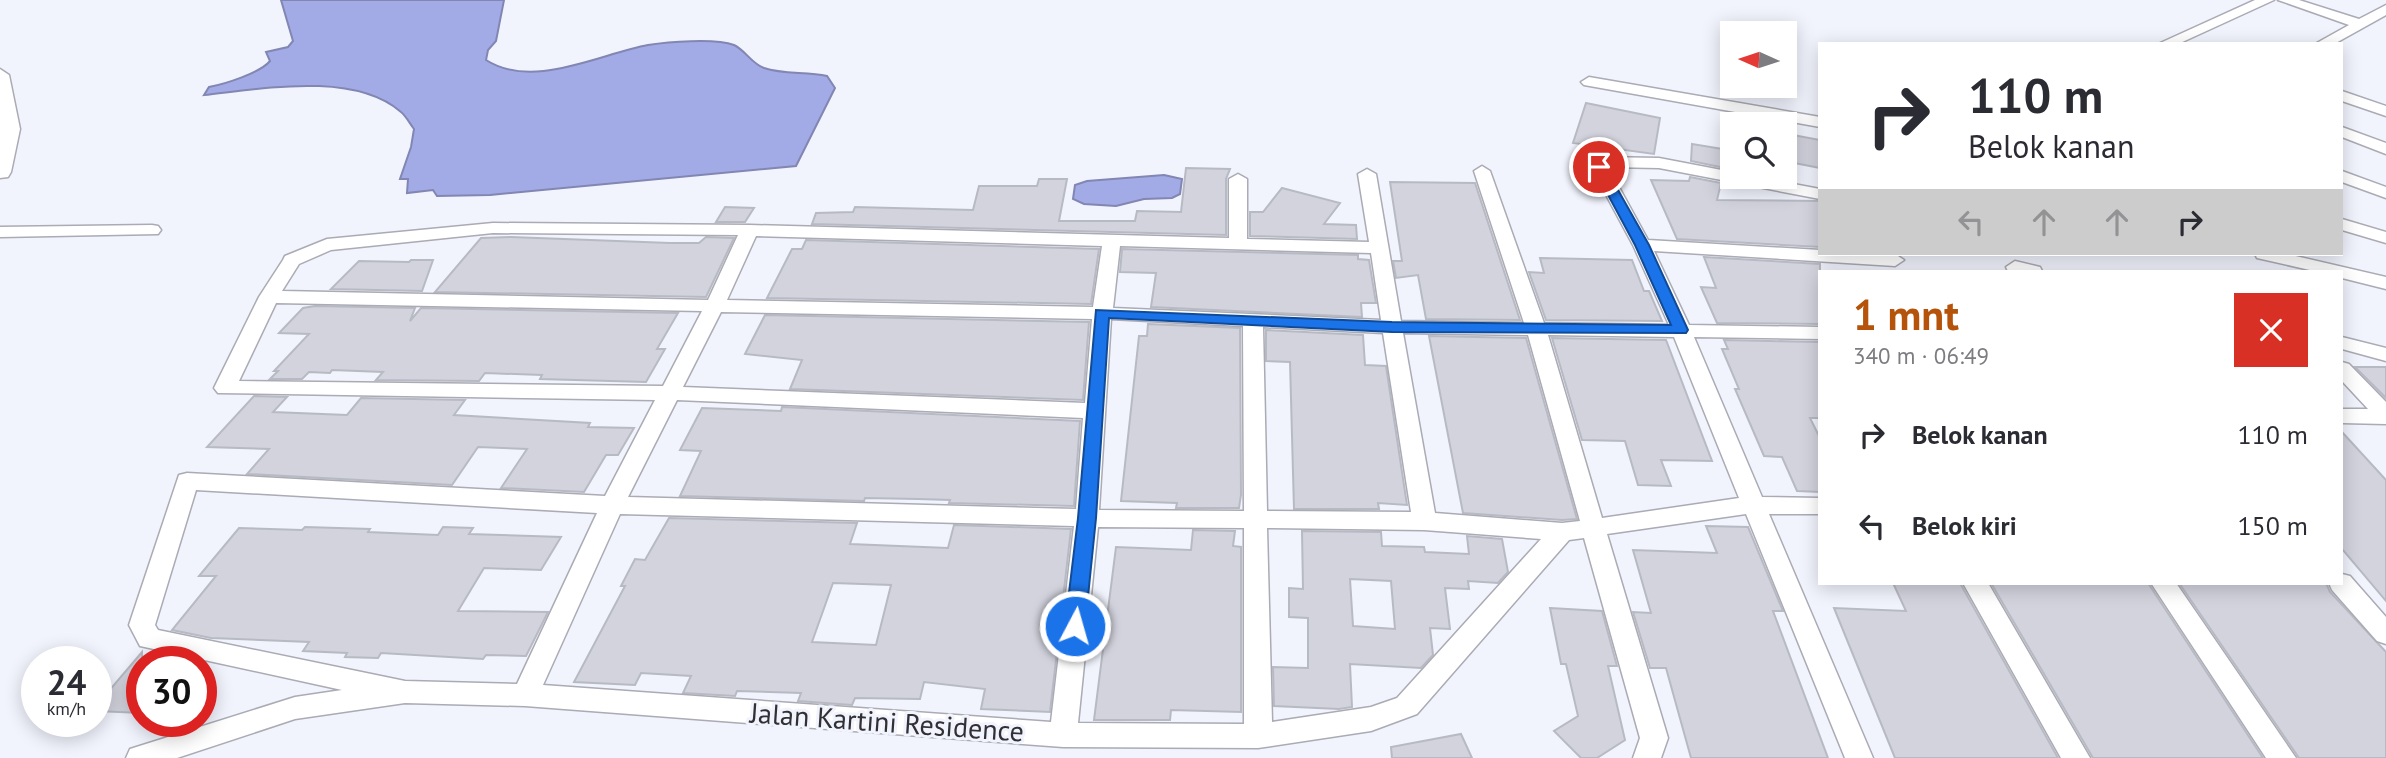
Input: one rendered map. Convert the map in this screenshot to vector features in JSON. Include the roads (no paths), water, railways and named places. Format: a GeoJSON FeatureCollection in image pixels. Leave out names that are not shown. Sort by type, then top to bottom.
{"type":"FeatureCollection","features":[{"type":"Feature","properties":{"kind":"street"},"geometry":{"type":"LineString","coordinates":[[2170,42],[2267,0]]}},
{"type":"Feature","properties":{"kind":"street"},"geometry":{"type":"LineString","coordinates":[[2285,0],[2361,24]]}},
{"type":"Feature","properties":{"kind":"street"},"geometry":{"type":"LineString","coordinates":[[2326,42],[2386,9]]}},
{"type":"Feature","properties":{"kind":"street"},"geometry":{"type":"LineString","coordinates":[[0,75],[10,129],[0,172]]}},
{"type":"Feature","properties":{"kind":"street"},"geometry":{"type":"LineString","coordinates":[[1589,82],[1818,122]]}},
{"type":"Feature","properties":{"kind":"street"},"geometry":{"type":"LineString","coordinates":[[2343,96],[2386,111]]}},
{"type":"Feature","properties":{"kind":"street"},"geometry":{"type":"LineString","coordinates":[[2343,132],[2386,149]]}},
{"type":"Feature","properties":{"kind":"street"},"geometry":{"type":"LineString","coordinates":[[1818,194],[1659,163],[1602,162],[1599,167],[1642,245],[1681,330],[1859,758]]}},
{"type":"Feature","properties":{"kind":"street"},"geometry":{"type":"LineString","coordinates":[[1482,171],[1536,328],[1654,738],[1647,758]]}},
{"type":"Feature","properties":{"kind":"street"},"geometry":{"type":"LineString","coordinates":[[1367,174],[1424,521]]}},
{"type":"Feature","properties":{"kind":"street"},"geometry":{"type":"LineString","coordinates":[[2343,176],[2386,193]]}},
{"type":"Feature","properties":{"kind":"street"},"geometry":{"type":"LineString","coordinates":[[1238,178],[1238,243]]}},
{"type":"Feature","properties":{"kind":"street"},"geometry":{"type":"LineString","coordinates":[[2343,224],[2386,237]]}},
{"type":"Feature","properties":{"kind":"street"},"geometry":{"type":"LineString","coordinates":[[1094,411],[667,393],[225,388],[269,297],[292,260],[327,245],[493,228],[750,230],[1380,248]]}},
{"type":"Feature","properties":{"kind":"street"},"geometry":{"type":"LineString","coordinates":[[0,232],[152,230]]}},
{"type":"Feature","properties":{"kind":"street"},"geometry":{"type":"LineString","coordinates":[[525,695],[612,505],[750,230]]}},
{"type":"Feature","properties":{"kind":"street"},"geometry":{"type":"LineString","coordinates":[[1063,735],[1087,518],[1102,313],[1112,240]]}},
{"type":"Feature","properties":{"kind":"street"},"geometry":{"type":"LineString","coordinates":[[1642,245],[1895,262]]}},
{"type":"Feature","properties":{"kind":"street"},"geometry":{"type":"LineString","coordinates":[[2272,256],[2331,270]]}},
{"type":"Feature","properties":{"kind":"street"},"geometry":{"type":"LineString","coordinates":[[2343,273],[2386,283]]}},
{"type":"Feature","properties":{"kind":"street"},"geometry":{"type":"LineString","coordinates":[[269,297],[1102,313],[1392,327],[1818,334]]}},
{"type":"Feature","properties":{"kind":"street"},"geometry":{"type":"LineString","coordinates":[[1253,321],[1258,736]]}},
{"type":"Feature","properties":{"kind":"street"},"geometry":{"type":"LineString","coordinates":[[2343,343],[2386,355]]}},
{"type":"Feature","properties":{"kind":"street"},"geometry":{"type":"LineString","coordinates":[[2343,370],[2386,416]]}},
{"type":"Feature","properties":{"kind":"street"},"geometry":{"type":"LineString","coordinates":[[2343,416],[2386,416]]}},
{"type":"Feature","properties":{"kind":"street"},"geometry":{"type":"LineString","coordinates":[[405,692],[149,639],[142,625],[187,481],[612,505],[1087,518],[1424,521],[1562,532],[1753,505],[1818,506]]}},
{"type":"Feature","properties":{"kind":"street","name":"Jalan Kartini Residence"},"geometry":{"type":"LineString","coordinates":[[140,758],[295,708],[405,692],[525,695],[1063,735],[1258,736],[1371,719],[1407,706],[1562,532]]}},
{"type":"Feature","properties":{"kind":"street"},"geometry":{"type":"LineString","coordinates":[[1976,585],[2076,758]]}},
{"type":"Feature","properties":{"kind":"street"},"geometry":{"type":"LineString","coordinates":[[2164,585],[2282,758]]}},
{"type":"Feature","properties":{"kind":"street"},"geometry":{"type":"LineString","coordinates":[[2343,585],[2375,609],[2386,634]]}},
{"type":"Feature","properties":{"kind":"water"},"geometry":{"type":"Polygon","coordinates":[[[281,0],[504,0],[496,41],[488,50],[486,60],[504,68],[524,72],[545,71],[648,45],[703,41],[734,45],[764,68],[827,76],[835,88],[796,166],[490,195],[437,196],[433,190],[407,193],[408,179],[400,179],[414,129],[401,112],[381,99],[358,91],[306,86],[204,95],[209,87],[233,81],[258,70],[270,61],[266,52],[288,47],[293,41],[281,0]]]}},
{"type":"Feature","properties":{"kind":"water"},"geometry":{"type":"Polygon","coordinates":[[[1164,175],[1182,179],[1180,194],[1172,198],[1144,199],[1116,206],[1084,204],[1073,199],[1075,185],[1087,181],[1164,175]]]}}]}
